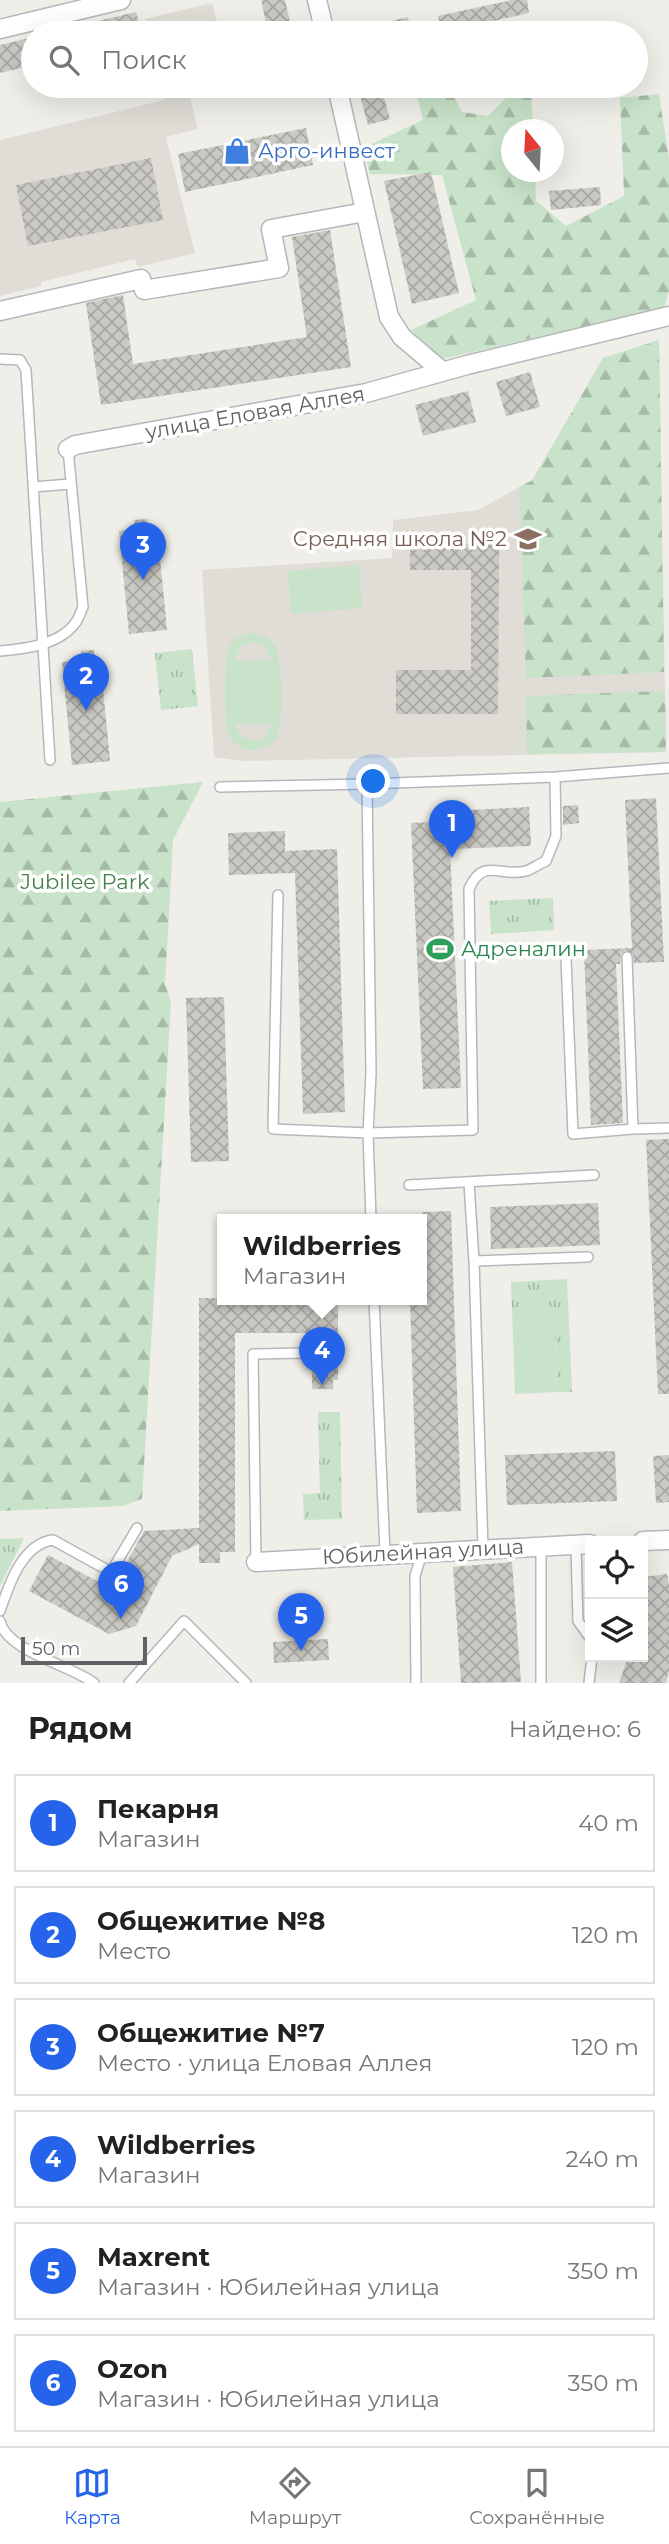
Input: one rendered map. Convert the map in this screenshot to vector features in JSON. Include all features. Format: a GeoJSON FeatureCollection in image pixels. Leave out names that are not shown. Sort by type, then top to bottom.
{"type":"FeatureCollection","features":[{"type":"Feature","properties":{"kind":"street"},"geometry":{"type":"LineString","coordinates":[[33,21],[121,0]]}},
{"type":"Feature","properties":{"kind":"street"},"geometry":{"type":"LineString","coordinates":[[317,0],[322,21]]}},
{"type":"Feature","properties":{"kind":"street"},"geometry":{"type":"LineString","coordinates":[[0,29],[21,24]]}},
{"type":"Feature","properties":{"kind":"street"},"geometry":{"type":"LineString","coordinates":[[340,98],[389,317],[402,337],[442,371]]}},
{"type":"Feature","properties":{"kind":"street"},"geometry":{"type":"LineString","coordinates":[[0,311],[141,279],[144,290],[279,268],[271,229],[365,212]]}},
{"type":"Feature","properties":{"kind":"street","name":"улица Еловая Аллея"},"geometry":{"type":"LineString","coordinates":[[68,449],[75,445],[366,393],[442,371],[669,316]]}},
{"type":"Feature","properties":{"kind":"street"},"geometry":{"type":"LineString","coordinates":[[648,1541],[669,1540]]}},
{"type":"Feature","properties":{"kind":"street","name":"Юбилейная улица"},"geometry":{"type":"LineString","coordinates":[[256,1562],[583,1544]]}},
{"type":"Feature","properties":{"kind":"lane"},"geometry":{"type":"LineString","coordinates":[[0,359],[20,360],[26,370],[50,760]]}},
{"type":"Feature","properties":{"kind":"lane"},"geometry":{"type":"LineString","coordinates":[[0,651],[43,644],[63,634],[77,622],[83,607],[68,449]]}},
{"type":"Feature","properties":{"kind":"lane"},"geometry":{"type":"LineString","coordinates":[[33,487],[70,484]]}},
{"type":"Feature","properties":{"kind":"lane"},"geometry":{"type":"LineString","coordinates":[[220,787],[367,784],[669,768]]}},
{"type":"Feature","properties":{"kind":"lane"},"geometry":{"type":"LineString","coordinates":[[278,895],[272,1129],[368,1133],[473,1130],[469,889],[474,876],[485,870],[524,872],[546,861],[556,836],[555,776]]}},
{"type":"Feature","properties":{"kind":"lane"},"geometry":{"type":"LineString","coordinates":[[367,784],[371,1073],[368,1133],[371,1214]]}},
{"type":"Feature","properties":{"kind":"lane"},"geometry":{"type":"LineString","coordinates":[[626,957],[633,1129]]}},
{"type":"Feature","properties":{"kind":"lane"},"geometry":{"type":"LineString","coordinates":[[566,958],[573,1134],[669,1128]]}},
{"type":"Feature","properties":{"kind":"lane"},"geometry":{"type":"LineString","coordinates":[[409,1185],[594,1175]]}},
{"type":"Feature","properties":{"kind":"lane"},"geometry":{"type":"LineString","coordinates":[[469,1183],[483,1549]]}},
{"type":"Feature","properties":{"kind":"lane"},"geometry":{"type":"LineString","coordinates":[[474,1261],[588,1257]]}},
{"type":"Feature","properties":{"kind":"lane"},"geometry":{"type":"LineString","coordinates":[[374,1305],[385,1553]]}},
{"type":"Feature","properties":{"kind":"lane"},"geometry":{"type":"LineString","coordinates":[[256,1562],[253,1354],[305,1353]]}},
{"type":"Feature","properties":{"kind":"lane"},"geometry":{"type":"LineString","coordinates":[[0,1611],[8,1589],[29,1551],[43,1542],[53,1541],[111,1572],[137,1528]]}},
{"type":"Feature","properties":{"kind":"lane"},"geometry":{"type":"LineString","coordinates":[[583,1544],[579,1621],[585,1630]]}},
{"type":"Feature","properties":{"kind":"lane"},"geometry":{"type":"LineString","coordinates":[[541,1546],[541,1683]]}},
{"type":"Feature","properties":{"kind":"lane"},"geometry":{"type":"LineString","coordinates":[[416,1683],[415,1576],[423,1552]]}},
{"type":"Feature","properties":{"kind":"lane"},"geometry":{"type":"LineString","coordinates":[[0,1621],[2,1630],[25,1649],[82,1674],[94,1683]]}},
{"type":"Feature","properties":{"kind":"lane"},"geometry":{"type":"LineString","coordinates":[[129,1683],[184,1621],[246,1683]]}},
{"type":"Feature","properties":{"kind":"lane"},"geometry":{"type":"LineString","coordinates":[[589,1683],[592,1662]]}},
{"type":"Feature","properties":{"kind":"shaded area"},"geometry":{"type":"Polygon","coordinates":[[[212,3],[217,21],[145,21],[212,3]]]}},
{"type":"Feature","properties":{"kind":"shaded area"},"geometry":{"type":"Polygon","coordinates":[[[190,98],[198,129],[166,137],[195,253],[138,267],[135,259],[41,282],[41,286],[0,296],[0,140],[164,100],[190,98]]]}},
{"type":"Feature","properties":{"kind":"shaded area","name":"Средняя школа №2"},"geometry":{"type":"Polygon","coordinates":[[[659,340],[666,752],[242,761],[214,757],[202,570],[392,558],[393,520],[478,510],[532,480],[603,358],[659,340]]]}},
{"type":"Feature","properties":{"kind":"green space"},"geometry":{"type":"Polygon","coordinates":[[[659,94],[669,159],[669,291],[664,308],[442,359],[411,330],[476,300],[442,175],[370,174],[363,148],[423,120],[418,98],[454,98],[462,112],[488,116],[507,98],[532,98],[533,119],[501,119],[501,182],[535,182],[536,201],[566,226],[624,196],[620,98],[648,98],[648,95],[659,94]]]}},
{"type":"Feature","properties":{"kind":"green space"},"geometry":{"type":"Polygon","coordinates":[[[659,340],[664,672],[526,678],[519,487],[533,480],[603,358],[659,340]]]}},
{"type":"Feature","properties":{"kind":"green space"},"geometry":{"type":"Polygon","coordinates":[[[359,565],[362,608],[291,614],[288,571],[359,565]]]}},
{"type":"Feature","properties":{"kind":"green space"},"geometry":{"type":"Polygon","coordinates":[[[251,633],[264,636],[274,644],[279,662],[281,691],[279,732],[276,739],[266,747],[252,750],[238,745],[230,736],[225,703],[229,647],[236,639],[251,633]],[[251,642],[241,646],[234,661],[271,660],[264,647],[251,642]],[[271,723],[236,724],[242,736],[254,740],[265,736],[271,723]]]}},
{"type":"Feature","properties":{"kind":"green space"},"geometry":{"type":"Polygon","coordinates":[[[192,649],[198,706],[161,710],[155,653],[192,649]]]}},
{"type":"Feature","properties":{"kind":"green space"},"geometry":{"type":"Polygon","coordinates":[[[665,691],[666,752],[527,754],[526,696],[665,691]]]}},
{"type":"Feature","properties":{"kind":"green space","name":"Jubilee Park"},"geometry":{"type":"Polygon","coordinates":[[[203,782],[173,840],[165,984],[171,1002],[142,1499],[123,1506],[0,1511],[0,802],[203,782]]]}},
{"type":"Feature","properties":{"kind":"green space"},"geometry":{"type":"Polygon","coordinates":[[[553,898],[554,930],[491,934],[489,901],[553,898]]]}},
{"type":"Feature","properties":{"kind":"green space"},"geometry":{"type":"Polygon","coordinates":[[[567,1279],[572,1392],[557,1392],[554,1308],[512,1309],[511,1282],[567,1279]]]}},
{"type":"Feature","properties":{"kind":"green space"},"geometry":{"type":"Polygon","coordinates":[[[554,1307],[557,1392],[515,1394],[512,1309],[554,1307]]]}},
{"type":"Feature","properties":{"kind":"green space"},"geometry":{"type":"Polygon","coordinates":[[[318,1412],[340,1412],[342,1519],[304,1520],[303,1494],[320,1493],[318,1412]]]}},
{"type":"Feature","properties":{"kind":"green space"},"geometry":{"type":"Polygon","coordinates":[[[24,1538],[0,1586],[0,1539],[24,1538]]]}},
{"type":"Feature","properties":{"kind":"building"},"geometry":{"type":"Polygon","coordinates":[[[261,0],[285,0],[290,21],[266,21],[261,0]]]}},
{"type":"Feature","properties":{"kind":"building"},"geometry":{"type":"Polygon","coordinates":[[[512,0],[527,0],[529,13],[494,21],[439,21],[438,16],[512,0]]]}},
{"type":"Feature","properties":{"kind":"building"},"geometry":{"type":"Polygon","coordinates":[[[136,12],[139,21],[98,21],[136,12]]]}},
{"type":"Feature","properties":{"kind":"building"},"geometry":{"type":"Polygon","coordinates":[[[408,17],[409,21],[392,21],[408,17]]]}},
{"type":"Feature","properties":{"kind":"building"},"geometry":{"type":"Polygon","coordinates":[[[21,40],[21,68],[0,73],[0,45],[21,40]]]}},
{"type":"Feature","properties":{"kind":"building"},"geometry":{"type":"Polygon","coordinates":[[[361,98],[384,98],[390,119],[368,125],[361,98]]]}},
{"type":"Feature","properties":{"kind":"building"},"geometry":{"type":"Polygon","coordinates":[[[306,128],[313,165],[185,192],[178,154],[306,128]]]}},
{"type":"Feature","properties":{"kind":"building"},"geometry":{"type":"Polygon","coordinates":[[[151,158],[163,220],[28,246],[16,185],[151,158]]]}},
{"type":"Feature","properties":{"kind":"building"},"geometry":{"type":"Polygon","coordinates":[[[431,172],[459,293],[412,304],[384,181],[431,172]]]}},
{"type":"Feature","properties":{"kind":"building"},"geometry":{"type":"Polygon","coordinates":[[[600,187],[601,205],[551,210],[549,191],[600,187]]]}},
{"type":"Feature","properties":{"kind":"building"},"geometry":{"type":"Polygon","coordinates":[[[330,230],[351,367],[101,405],[86,303],[123,295],[133,364],[307,337],[292,237],[330,230]]]}},
{"type":"Feature","properties":{"kind":"building"},"geometry":{"type":"Polygon","coordinates":[[[530,372],[540,407],[506,416],[496,382],[530,372]]]}},
{"type":"Feature","properties":{"kind":"building"},"geometry":{"type":"Polygon","coordinates":[[[468,391],[476,422],[423,436],[415,405],[468,391]]]}},
{"type":"Feature","properties":{"kind":"building"},"geometry":{"type":"Polygon","coordinates":[[[147,519],[148,528],[157,527],[167,630],[129,634],[119,531],[135,529],[134,520],[147,519]]]}},
{"type":"Feature","properties":{"kind":"building"},"geometry":{"type":"Polygon","coordinates":[[[410,544],[499,544],[498,714],[396,714],[396,670],[471,670],[471,570],[410,570],[410,544]]]}},
{"type":"Feature","properties":{"kind":"building"},"geometry":{"type":"Polygon","coordinates":[[[94,650],[95,659],[100,658],[110,761],[72,765],[62,662],[81,660],[81,651],[94,650]]]}},
{"type":"Feature","properties":{"kind":"building"},"geometry":{"type":"Polygon","coordinates":[[[656,798],[664,962],[634,963],[633,954],[626,950],[621,954],[620,964],[616,964],[623,1123],[591,1125],[584,950],[632,948],[625,800],[656,798]]]}},
{"type":"Feature","properties":{"kind":"building"},"geometry":{"type":"Polygon","coordinates":[[[578,805],[579,823],[563,825],[563,806],[578,805]]]}},
{"type":"Feature","properties":{"kind":"building"},"geometry":{"type":"Polygon","coordinates":[[[529,807],[531,846],[450,849],[461,1088],[423,1089],[411,823],[471,820],[471,810],[529,807]]]}},
{"type":"Feature","properties":{"kind":"building"},"geometry":{"type":"Polygon","coordinates":[[[285,831],[285,851],[337,849],[345,1112],[303,1114],[295,873],[229,875],[228,833],[285,831]]]}},
{"type":"Feature","properties":{"kind":"building"},"geometry":{"type":"Polygon","coordinates":[[[224,997],[229,1161],[191,1162],[186,998],[224,997]]]}},
{"type":"Feature","properties":{"kind":"building"},"geometry":{"type":"Polygon","coordinates":[[[669,1139],[669,1394],[658,1394],[646,1140],[669,1139]]]}},
{"type":"Feature","properties":{"kind":"building"},"geometry":{"type":"Polygon","coordinates":[[[598,1203],[600,1245],[491,1249],[490,1207],[598,1203]]]}},
{"type":"Feature","properties":{"kind":"building"},"geometry":{"type":"Polygon","coordinates":[[[451,1211],[461,1511],[417,1513],[410,1305],[427,1305],[427,1214],[422,1212],[451,1211]]]}},
{"type":"Feature","properties":{"kind":"building"},"geometry":{"type":"Polygon","coordinates":[[[199,1298],[217,1298],[217,1305],[338,1305],[338,1380],[333,1380],[333,1389],[312,1389],[312,1333],[235,1333],[235,1552],[220,1552],[220,1563],[199,1563],[199,1544],[172,1556],[136,1626],[109,1634],[29,1591],[48,1555],[112,1589],[144,1531],[199,1528],[199,1298]]]}},
{"type":"Feature","properties":{"kind":"building"},"geometry":{"type":"Polygon","coordinates":[[[615,1451],[617,1501],[507,1505],[505,1455],[615,1451]]]}},
{"type":"Feature","properties":{"kind":"building"},"geometry":{"type":"Polygon","coordinates":[[[669,1455],[669,1502],[656,1503],[653,1456],[669,1455]]]}},
{"type":"Feature","properties":{"kind":"building"},"geometry":{"type":"Polygon","coordinates":[[[512,1562],[521,1682],[461,1683],[453,1567],[512,1562]]]}},
{"type":"Feature","properties":{"kind":"building"},"geometry":{"type":"Polygon","coordinates":[[[667,1574],[669,1585],[669,1671],[666,1683],[619,1683],[626,1662],[648,1662],[648,1576],[667,1574]]]}},
{"type":"Feature","properties":{"kind":"building"},"geometry":{"type":"Polygon","coordinates":[[[328,1639],[329,1660],[274,1663],[273,1642],[328,1639]]]}},
{"type":"Feature","properties":{"kind":"place","name":"Арго-инвест"},"geometry":{"type":"Point","coordinates":[237,151]}},
{"type":"Feature","properties":{"kind":"place","name":"Средняя школа №2"},"geometry":{"type":"Point","coordinates":[528,539]}},
{"type":"Feature","properties":{"kind":"place","name":"Общежитие №7"},"geometry":{"type":"Point","coordinates":[143,580]}},
{"type":"Feature","properties":{"kind":"place","name":"Общежитие №8"},"geometry":{"type":"Point","coordinates":[86,711]}},
{"type":"Feature","properties":{"kind":"place","name":"Пекарня"},"geometry":{"type":"Point","coordinates":[452,858]}},
{"type":"Feature","properties":{"kind":"place","name":"Адреналин"},"geometry":{"type":"Point","coordinates":[440,949]}},
{"type":"Feature","properties":{"kind":"place","name":"Wildberries"},"geometry":{"type":"Point","coordinates":[322,1385]}},
{"type":"Feature","properties":{"kind":"place","name":"Ozon"},"geometry":{"type":"Point","coordinates":[121,1619]}},
{"type":"Feature","properties":{"kind":"place","name":"Maxrent"},"geometry":{"type":"Point","coordinates":[301,1651]}}]}
